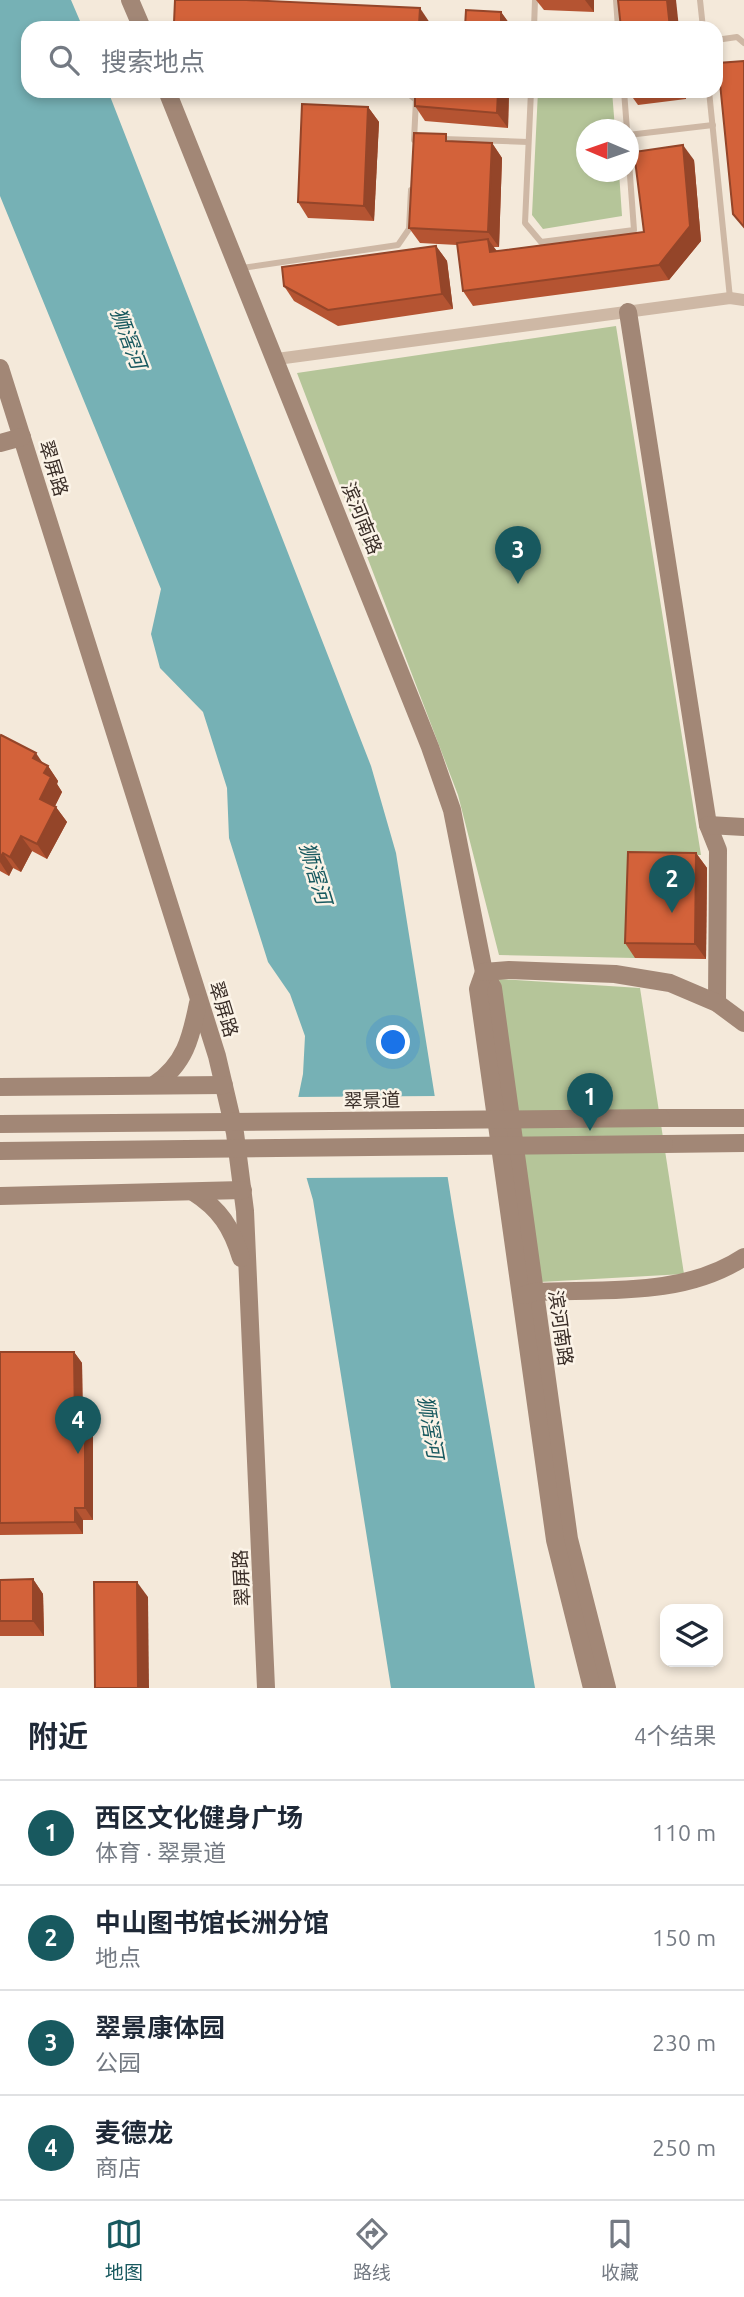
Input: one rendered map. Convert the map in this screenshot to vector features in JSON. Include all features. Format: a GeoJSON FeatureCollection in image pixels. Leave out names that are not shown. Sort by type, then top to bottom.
{"type":"FeatureCollection","features":[{"type":"Feature","properties":{"kind":"street"},"geometry":{"type":"LineString","coordinates":[[130,0],[139,21]]}},
{"type":"Feature","properties":{"kind":"street","name":"滨河南路"},"geometry":{"type":"LineString","coordinates":[[170,98],[277,359],[430,747],[452,810],[484,972],[478,989],[569,1539],[607,1688]]}},
{"type":"Feature","properties":{"kind":"street"},"geometry":{"type":"LineString","coordinates":[[277,359],[730,298],[744,300]]}},
{"type":"Feature","properties":{"kind":"street"},"geometry":{"type":"LineString","coordinates":[[628,312],[708,825],[718,850],[717,1003]]}},
{"type":"Feature","properties":{"kind":"street","name":"翠屏路"},"geometry":{"type":"LineString","coordinates":[[0,368],[224,1085],[243,1190],[266,1688]]}},
{"type":"Feature","properties":{"kind":"street"},"geometry":{"type":"LineString","coordinates":[[0,443],[22,437]]}},
{"type":"Feature","properties":{"kind":"street"},"geometry":{"type":"LineString","coordinates":[[708,825],[744,827]]}},
{"type":"Feature","properties":{"kind":"street"},"geometry":{"type":"LineString","coordinates":[[484,972],[509,970],[615,974],[670,983],[717,1003],[744,1023]]}},
{"type":"Feature","properties":{"kind":"street"},"geometry":{"type":"LineString","coordinates":[[154,1085],[182,1059],[192,1036],[199,999]]}},
{"type":"Feature","properties":{"kind":"street"},"geometry":{"type":"LineString","coordinates":[[0,1087],[224,1085]]}},
{"type":"Feature","properties":{"kind":"street","name":"翠景道"},"geometry":{"type":"LineString","coordinates":[[0,1124],[744,1118]]}},
{"type":"Feature","properties":{"kind":"street"},"geometry":{"type":"LineString","coordinates":[[0,1151],[744,1143]]}},
{"type":"Feature","properties":{"kind":"street"},"geometry":{"type":"LineString","coordinates":[[0,1196],[243,1190]]}},
{"type":"Feature","properties":{"kind":"street"},"geometry":{"type":"LineString","coordinates":[[193,1192],[213,1206],[228,1224],[248,1282]]}},
{"type":"Feature","properties":{"kind":"street"},"geometry":{"type":"LineString","coordinates":[[528,1294],[669,1286],[721,1272],[744,1257]]}},
{"type":"Feature","properties":{"kind":"street","name":"滨河南路"},"geometry":{"type":"LineString","coordinates":[[528,1294],[555,1540],[592,1688]]}},
{"type":"Feature","properties":{"kind":"lane"},"geometry":{"type":"LineString","coordinates":[[534,21],[535,0]]}},
{"type":"Feature","properties":{"kind":"lane"},"geometry":{"type":"LineString","coordinates":[[615,0],[617,21]]}},
{"type":"Feature","properties":{"kind":"lane"},"geometry":{"type":"LineString","coordinates":[[700,0],[702,21]]}},
{"type":"Feature","properties":{"kind":"lane"},"geometry":{"type":"LineString","coordinates":[[723,39],[737,37],[744,43]]}},
{"type":"Feature","properties":{"kind":"lane"},"geometry":{"type":"LineString","coordinates":[[414,98],[416,100],[414,151]]}},
{"type":"Feature","properties":{"kind":"lane"},"geometry":{"type":"LineString","coordinates":[[531,98],[525,223],[541,242],[634,230],[630,182]]}},
{"type":"Feature","properties":{"kind":"lane"},"geometry":{"type":"LineString","coordinates":[[625,98],[627,119]]}},
{"type":"Feature","properties":{"kind":"lane"},"geometry":{"type":"LineString","coordinates":[[710,98],[730,298]]}},
{"type":"Feature","properties":{"kind":"lane"},"geometry":{"type":"LineString","coordinates":[[639,131],[713,125]]}},
{"type":"Feature","properties":{"kind":"lane"},"geometry":{"type":"LineString","coordinates":[[415,138],[427,138]]}},
{"type":"Feature","properties":{"kind":"lane"},"geometry":{"type":"LineString","coordinates":[[440,139],[528,142]]}},
{"type":"Feature","properties":{"kind":"lane"},"geometry":{"type":"LineString","coordinates":[[240,268],[398,245],[409,229],[412,177]]}},
{"type":"Feature","properties":{"kind":"green space"},"geometry":{"type":"Polygon","coordinates":[[[538,98],[613,98],[614,119],[576,119],[576,182],[620,182],[622,216],[543,229],[532,215],[538,98]]]}},
{"type":"Feature","properties":{"kind":"green space"},"geometry":{"type":"Polygon","coordinates":[[[616,326],[701,855],[634,856],[635,958],[499,955],[458,795],[297,373],[616,326]]]}},
{"type":"Feature","properties":{"kind":"green space"},"geometry":{"type":"Polygon","coordinates":[[[499,979],[640,988],[684,1274],[540,1282],[499,979]]]}},
{"type":"Feature","properties":{"kind":"water","name":"狮滘河"},"geometry":{"type":"Polygon","coordinates":[[[0,0],[71,0],[80,21],[21,21],[21,98],[111,98],[371,766],[396,853],[454,1217],[535,1688],[391,1688],[313,1200],[292,1128],[303,1074],[305,1036],[290,994],[268,962],[229,838],[227,788],[203,712],[160,668],[151,634],[161,589],[0,196],[0,0]]]}},
{"type":"Feature","properties":{"kind":"pier"},"geometry":{"type":"Polygon","coordinates":[[[438,1096],[451,1177],[303,1178],[289,1128],[295,1097],[438,1096]]]}},
{"type":"Feature","properties":{"kind":"building"},"geometry":{"type":"Polygon","coordinates":[[[175,0],[246,0],[420,8],[419,21],[174,21],[175,0]]]}},
{"type":"Feature","properties":{"kind":"building"},"geometry":{"type":"Polygon","coordinates":[[[618,0],[667,0],[669,21],[620,21],[618,0]]]}},
{"type":"Feature","properties":{"kind":"building"},"geometry":{"type":"Polygon","coordinates":[[[466,10],[501,12],[501,21],[465,21],[466,10]]]}},
{"type":"Feature","properties":{"kind":"building"},"geometry":{"type":"Polygon","coordinates":[[[744,61],[744,227],[733,214],[721,98],[723,63],[744,61]]]}},
{"type":"Feature","properties":{"kind":"building"},"geometry":{"type":"Polygon","coordinates":[[[415,98],[498,98],[497,113],[415,106],[415,98]]]}},
{"type":"Feature","properties":{"kind":"building"},"geometry":{"type":"Polygon","coordinates":[[[302,104],[368,107],[364,206],[298,202],[302,104]]]}},
{"type":"Feature","properties":{"kind":"building"},"geometry":{"type":"Polygon","coordinates":[[[414,133],[446,134],[446,141],[492,143],[488,232],[409,228],[414,133]]]}},
{"type":"Feature","properties":{"kind":"building"},"geometry":{"type":"Polygon","coordinates":[[[683,145],[690,226],[659,265],[463,291],[457,243],[488,239],[490,252],[644,232],[638,182],[639,151],[683,145]]]}},
{"type":"Feature","properties":{"kind":"building"},"geometry":{"type":"Polygon","coordinates":[[[436,246],[442,294],[328,310],[284,286],[282,267],[436,246]]]}},
{"type":"Feature","properties":{"kind":"building"},"geometry":{"type":"Polygon","coordinates":[[[1,735],[36,753],[33,758],[48,766],[44,773],[51,777],[40,799],[56,807],[37,844],[21,836],[10,857],[3,853],[0,858],[0,737],[1,735]]]}},
{"type":"Feature","properties":{"kind":"building"},"geometry":{"type":"Polygon","coordinates":[[[628,852],[696,853],[695,944],[625,943],[628,852]]]}},
{"type":"Feature","properties":{"kind":"building"},"geometry":{"type":"Polygon","coordinates":[[[0,1352],[74,1352],[75,1423],[85,1423],[85,1508],[75,1508],[75,1522],[0,1523],[0,1352]]]}},
{"type":"Feature","properties":{"kind":"building"},"geometry":{"type":"Polygon","coordinates":[[[33,1579],[33,1621],[0,1621],[0,1580],[33,1579]]]}},
{"type":"Feature","properties":{"kind":"building"},"geometry":{"type":"Polygon","coordinates":[[[94,1582],[137,1582],[138,1688],[95,1688],[94,1582]]]}},
{"type":"Feature","properties":{"kind":"place","name":"翠景康体园"},"geometry":{"type":"Point","coordinates":[518,584]}},
{"type":"Feature","properties":{"kind":"place","name":"中山图书馆长洲分馆"},"geometry":{"type":"Point","coordinates":[672,913]}},
{"type":"Feature","properties":{"kind":"place","name":"西区文化健身广场"},"geometry":{"type":"Point","coordinates":[590,1131]}},
{"type":"Feature","properties":{"kind":"place","name":"麦德龙"},"geometry":{"type":"Point","coordinates":[78,1454]}}]}
